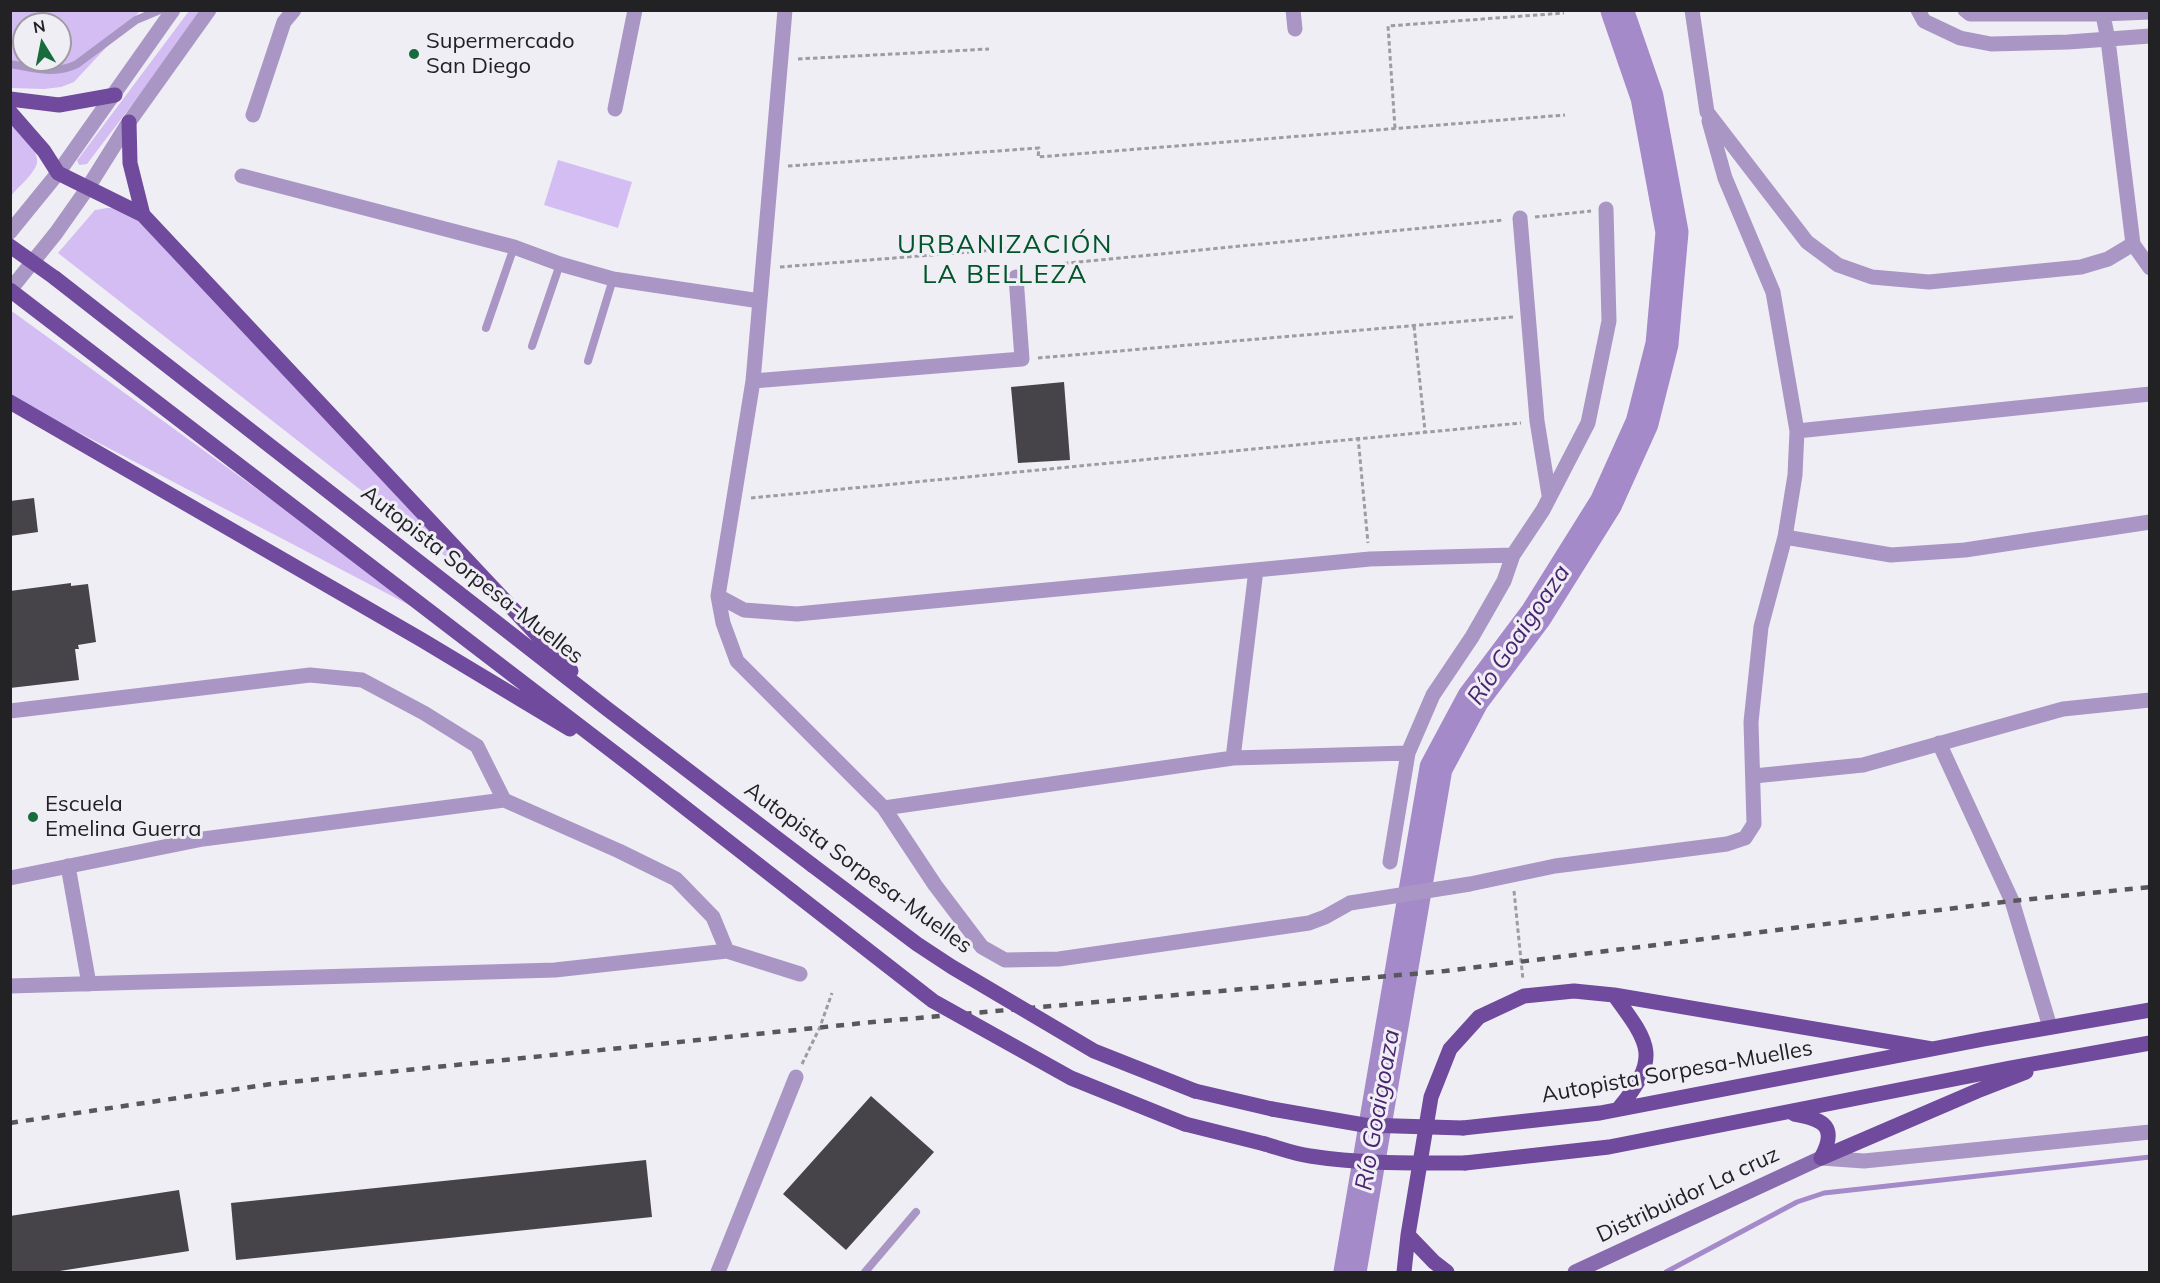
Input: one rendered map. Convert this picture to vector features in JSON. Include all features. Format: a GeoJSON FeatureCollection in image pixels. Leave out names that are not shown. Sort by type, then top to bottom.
{"type":"FeatureCollection","features":[{"type":"Feature","properties":{"kind":"main road"},"geometry":{"type":"LineString","coordinates":[[10,99],[58,105],[115,95]]}},
{"type":"Feature","properties":{"kind":"main road"},"geometry":{"type":"LineString","coordinates":[[10,112],[44,151],[58,173],[143,215],[606,708]]}},
{"type":"Feature","properties":{"kind":"main road"},"geometry":{"type":"LineString","coordinates":[[129,122],[130,163],[143,215]]}},
{"type":"Feature","properties":{"kind":"main road","name":"Autopista Sorpesa-Muelles"},"geometry":{"type":"LineString","coordinates":[[10,246],[55,278],[606,708],[916,944],[1094,1051],[1195,1091],[1272,1109],[1364,1125],[1463,1128],[1600,1113],[2150,1010]]}},
{"type":"Feature","properties":{"kind":"main road"},"geometry":{"type":"LineString","coordinates":[[10,290],[933,1000],[1071,1078],[1185,1124],[1309,1156],[1400,1163],[1465,1163],[1609,1147],[2150,1043]]}},
{"type":"Feature","properties":{"kind":"main road"},"geometry":{"type":"LineString","coordinates":[[10,402],[412,634],[633,767]]}},
{"type":"Feature","properties":{"kind":"main road"},"geometry":{"type":"LineString","coordinates":[[10,413],[53,427]]}},
{"type":"Feature","properties":{"kind":"main road"},"geometry":{"type":"LineString","coordinates":[[1404,1272],[1431,1097],[1450,1049],[1479,1017],[1524,996],[1574,991],[1614,996],[1932,1049]]}},
{"type":"Feature","properties":{"kind":"main road"},"geometry":{"type":"LineString","coordinates":[[1614,996],[1639,1029],[1647,1052],[1645,1071],[1634,1091],[1619,1108]]}},
{"type":"Feature","properties":{"kind":"main road"},"geometry":{"type":"LineString","coordinates":[[1821,1158],[2058,1059]]}},
{"type":"Feature","properties":{"kind":"main road"},"geometry":{"type":"LineString","coordinates":[[1784,1113],[1815,1118],[1827,1127],[1829,1138],[1821,1158]]}},
{"type":"Feature","properties":{"kind":"main road","name":"Distribuidor La cruz"},"geometry":{"type":"LineString","coordinates":[[1575,1272],[1821,1158]]}},
{"type":"Feature","properties":{"kind":"main road"},"geometry":{"type":"LineString","coordinates":[[1408,1235],[1447,1272]]}},
{"type":"Feature","properties":{"kind":"street"},"geometry":{"type":"LineString","coordinates":[[10,232],[58,173],[173,10]]}},
{"type":"Feature","properties":{"kind":"street"},"geometry":{"type":"LineString","coordinates":[[10,290],[57,232],[129,122],[209,10]]}},
{"type":"Feature","properties":{"kind":"street"},"geometry":{"type":"LineString","coordinates":[[253,116],[284,22],[294,10]]}},
{"type":"Feature","properties":{"kind":"street"},"geometry":{"type":"LineString","coordinates":[[615,109],[635,10]]}},
{"type":"Feature","properties":{"kind":"street"},"geometry":{"type":"LineString","coordinates":[[785,10],[753,381],[718,596],[723,623],[737,661],[884,808],[935,885],[982,947],[1005,960],[1059,959],[1309,923],[1350,903],[1470,884],[1555,866],[1727,844],[1745,838],[1755,824],[1751,722],[1761,627],[1785,537],[1795,475],[1797,431],[1773,292],[1725,178],[1707,112],[1692,10]]}},
{"type":"Feature","properties":{"kind":"street"},"geometry":{"type":"LineString","coordinates":[[1293,10],[1295,29]]}},
{"type":"Feature","properties":{"kind":"street"},"geometry":{"type":"LineString","coordinates":[[1917,10],[1924,21],[1960,38],[1990,44],[2108,40],[2150,36]]}},
{"type":"Feature","properties":{"kind":"street"},"geometry":{"type":"LineString","coordinates":[[1965,10],[1970,14],[2150,12]]}},
{"type":"Feature","properties":{"kind":"street"},"geometry":{"type":"LineString","coordinates":[[2102,12],[2108,40],[2133,244],[2150,268]]}},
{"type":"Feature","properties":{"kind":"street"},"geometry":{"type":"LineString","coordinates":[[1707,112],[1807,242],[1838,265],[1872,277],[1929,282],[2081,267],[2108,259],[2133,244]]}},
{"type":"Feature","properties":{"kind":"street"},"geometry":{"type":"LineString","coordinates":[[242,176],[514,247],[560,264],[613,279],[760,301]]}},
{"type":"Feature","properties":{"kind":"street"},"geometry":{"type":"LineString","coordinates":[[1390,862],[1408,753],[1433,695],[1472,637],[1504,581],[1513,555],[1537,519],[1588,423],[1609,321],[1606,209]]}},
{"type":"Feature","properties":{"kind":"street"},"geometry":{"type":"LineString","coordinates":[[1520,218],[1537,421],[1550,495]]}},
{"type":"Feature","properties":{"kind":"street"},"geometry":{"type":"LineString","coordinates":[[753,381],[1022,360],[1016,277]]}},
{"type":"Feature","properties":{"kind":"street"},"geometry":{"type":"LineString","coordinates":[[1797,431],[2150,394]]}},
{"type":"Feature","properties":{"kind":"street"},"geometry":{"type":"LineString","coordinates":[[1785,537],[1891,555],[1965,550],[2150,522]]}},
{"type":"Feature","properties":{"kind":"street"},"geometry":{"type":"LineString","coordinates":[[718,596],[744,610],[797,614],[1370,559],[1513,555]]}},
{"type":"Feature","properties":{"kind":"street"},"geometry":{"type":"LineString","coordinates":[[1233,758],[1256,570]]}},
{"type":"Feature","properties":{"kind":"street"},"geometry":{"type":"LineString","coordinates":[[10,711],[310,675],[362,680],[424,713],[477,746],[504,800]]}},
{"type":"Feature","properties":{"kind":"street"},"geometry":{"type":"LineString","coordinates":[[1754,776],[1863,765],[2063,709],[2150,700]]}},
{"type":"Feature","properties":{"kind":"street"},"geometry":{"type":"LineString","coordinates":[[1940,743],[2012,901],[2050,1027]]}},
{"type":"Feature","properties":{"kind":"street"},"geometry":{"type":"LineString","coordinates":[[884,808],[1233,758],[1408,753]]}},
{"type":"Feature","properties":{"kind":"street"},"geometry":{"type":"LineString","coordinates":[[10,878],[203,839],[504,800],[676,879],[713,917],[727,951]]}},
{"type":"Feature","properties":{"kind":"street"},"geometry":{"type":"LineString","coordinates":[[68,866],[89,984]]}},
{"type":"Feature","properties":{"kind":"street"},"geometry":{"type":"LineString","coordinates":[[10,986],[555,970],[727,951],[800,975]]}},
{"type":"Feature","properties":{"kind":"street"},"geometry":{"type":"LineString","coordinates":[[717,1272],[796,1077]]}},
{"type":"Feature","properties":{"kind":"street"},"geometry":{"type":"LineString","coordinates":[[1821,1158],[1864,1161],[2150,1132]]}},
{"type":"Feature","properties":{"kind":"lane"},"geometry":{"type":"LineString","coordinates":[[11,64],[48,70],[68,69],[136,20],[160,10]]}},
{"type":"Feature","properties":{"kind":"lane"},"geometry":{"type":"LineString","coordinates":[[486,328],[514,247]]}},
{"type":"Feature","properties":{"kind":"lane"},"geometry":{"type":"LineString","coordinates":[[532,346],[560,264]]}},
{"type":"Feature","properties":{"kind":"lane"},"geometry":{"type":"LineString","coordinates":[[588,361],[613,279]]}},
{"type":"Feature","properties":{"kind":"lane"},"geometry":{"type":"LineString","coordinates":[[865,1272],[916,1212]]}},
{"type":"Feature","properties":{"kind":"path"},"geometry":{"type":"LineString","coordinates":[[1395,128],[1388,26],[1564,12]]}},
{"type":"Feature","properties":{"kind":"path"},"geometry":{"type":"LineString","coordinates":[[781,59],[989,49]]}},
{"type":"Feature","properties":{"kind":"path"},"geometry":{"type":"LineString","coordinates":[[771,166],[807,166],[1039,148],[1038,157],[1565,115]]}},
{"type":"Feature","properties":{"kind":"path"},"geometry":{"type":"LineString","coordinates":[[1049,265],[1606,209]]}},
{"type":"Feature","properties":{"kind":"path"},"geometry":{"type":"LineString","coordinates":[[763,267],[1008,249]]}},
{"type":"Feature","properties":{"kind":"path"},"geometry":{"type":"LineString","coordinates":[[1022,360],[1527,316]]}},
{"type":"Feature","properties":{"kind":"path"},"geometry":{"type":"LineString","coordinates":[[1414,326],[1425,431]]}},
{"type":"Feature","properties":{"kind":"path"},"geometry":{"type":"LineString","coordinates":[[734,500],[1537,421]]}},
{"type":"Feature","properties":{"kind":"path"},"geometry":{"type":"LineString","coordinates":[[1358,437],[1370,559]]}},
{"type":"Feature","properties":{"kind":"path"},"geometry":{"type":"LineString","coordinates":[[1512,875],[1524,996]]}},
{"type":"Feature","properties":{"kind":"path"},"geometry":{"type":"LineString","coordinates":[[796,1077],[820,1027],[831,993]]}},
{"type":"Feature","properties":{"kind":"shaded area"},"geometry":{"type":"Polygon","coordinates":[[[10,11],[140,11],[74,82],[61,87],[11,88],[10,11]]]}},
{"type":"Feature","properties":{"kind":"shaded area"},"geometry":{"type":"Polygon","coordinates":[[[189,11],[203,11],[87,164],[79,165],[77,160],[189,11]]]}},
{"type":"Feature","properties":{"kind":"shaded area"},"geometry":{"type":"Polygon","coordinates":[[[11,121],[33,148],[37,161],[31,174],[11,196],[11,121]]]}},
{"type":"Feature","properties":{"kind":"shaded area"},"geometry":{"type":"Polygon","coordinates":[[[558,160],[632,182],[618,228],[544,205],[558,160]]]}},
{"type":"Feature","properties":{"kind":"shaded area"},"geometry":{"type":"Polygon","coordinates":[[[107,208],[129,213],[149,224],[185,255],[468,574],[58,253],[95,210],[107,208]]]}},
{"type":"Feature","properties":{"kind":"shaded area"},"geometry":{"type":"Polygon","coordinates":[[[13,312],[436,619],[49,417],[11,394],[10,314],[13,312]]]}},
{"type":"Feature","properties":{"kind":"building"},"geometry":{"type":"Polygon","coordinates":[[[1064,382],[1070,460],[1018,463],[1011,387],[1064,382]]]}},
{"type":"Feature","properties":{"kind":"building"},"geometry":{"type":"Polygon","coordinates":[[[34,498],[38,532],[10,536],[10,501],[34,498]]]}},
{"type":"Feature","properties":{"kind":"building"},"geometry":{"type":"Polygon","coordinates":[[[71,583],[71,586],[88,584],[96,642],[78,645],[79,649],[75,649],[79,680],[10,688],[10,591],[71,583]]]}},
{"type":"Feature","properties":{"kind":"building"},"geometry":{"type":"Polygon","coordinates":[[[871,1096],[934,1152],[846,1250],[783,1194],[871,1096]]]}},
{"type":"Feature","properties":{"kind":"building"},"geometry":{"type":"Polygon","coordinates":[[[646,1160],[652,1217],[236,1260],[231,1203],[646,1160]]]}},
{"type":"Feature","properties":{"kind":"building"},"geometry":{"type":"Polygon","coordinates":[[[179,1190],[189,1251],[53,1272],[10,1272],[10,1216],[179,1190]]]}},
{"type":"Feature","properties":{"kind":"waterway","name":"Río Goaigoaza"},"geometry":{"type":"LineString","coordinates":[[1350,1272],[1436,768],[1473,699],[1536,615],[1606,503],[1642,423],[1662,344],[1672,232],[1647,97],[1617,10]]}},
{"type":"Feature","properties":{"kind":"waterway"},"geometry":{"type":"LineString","coordinates":[[1666,1272],[1797,1202],[1824,1193],[2150,1157]]}},
{"type":"Feature","properties":{"kind":"railway"},"geometry":{"type":"LineString","coordinates":[[10,1123],[271,1084],[873,1022],[1445,971],[2012,901],[2150,887]]}},
{"type":"Feature","properties":{"kind":"place","name":"Supermercado San Diego"},"geometry":{"type":"Point","coordinates":[414,54]}},
{"type":"Feature","properties":{"kind":"place","name":"Escuela Emelina Guerra"},"geometry":{"type":"Point","coordinates":[33,817]}},
{"type":"Feature","properties":{"kind":"district","name":"URBANIZACIÓN LA BELLEZA"},"geometry":{"type":"Point","coordinates":[1005,260]}}]}
